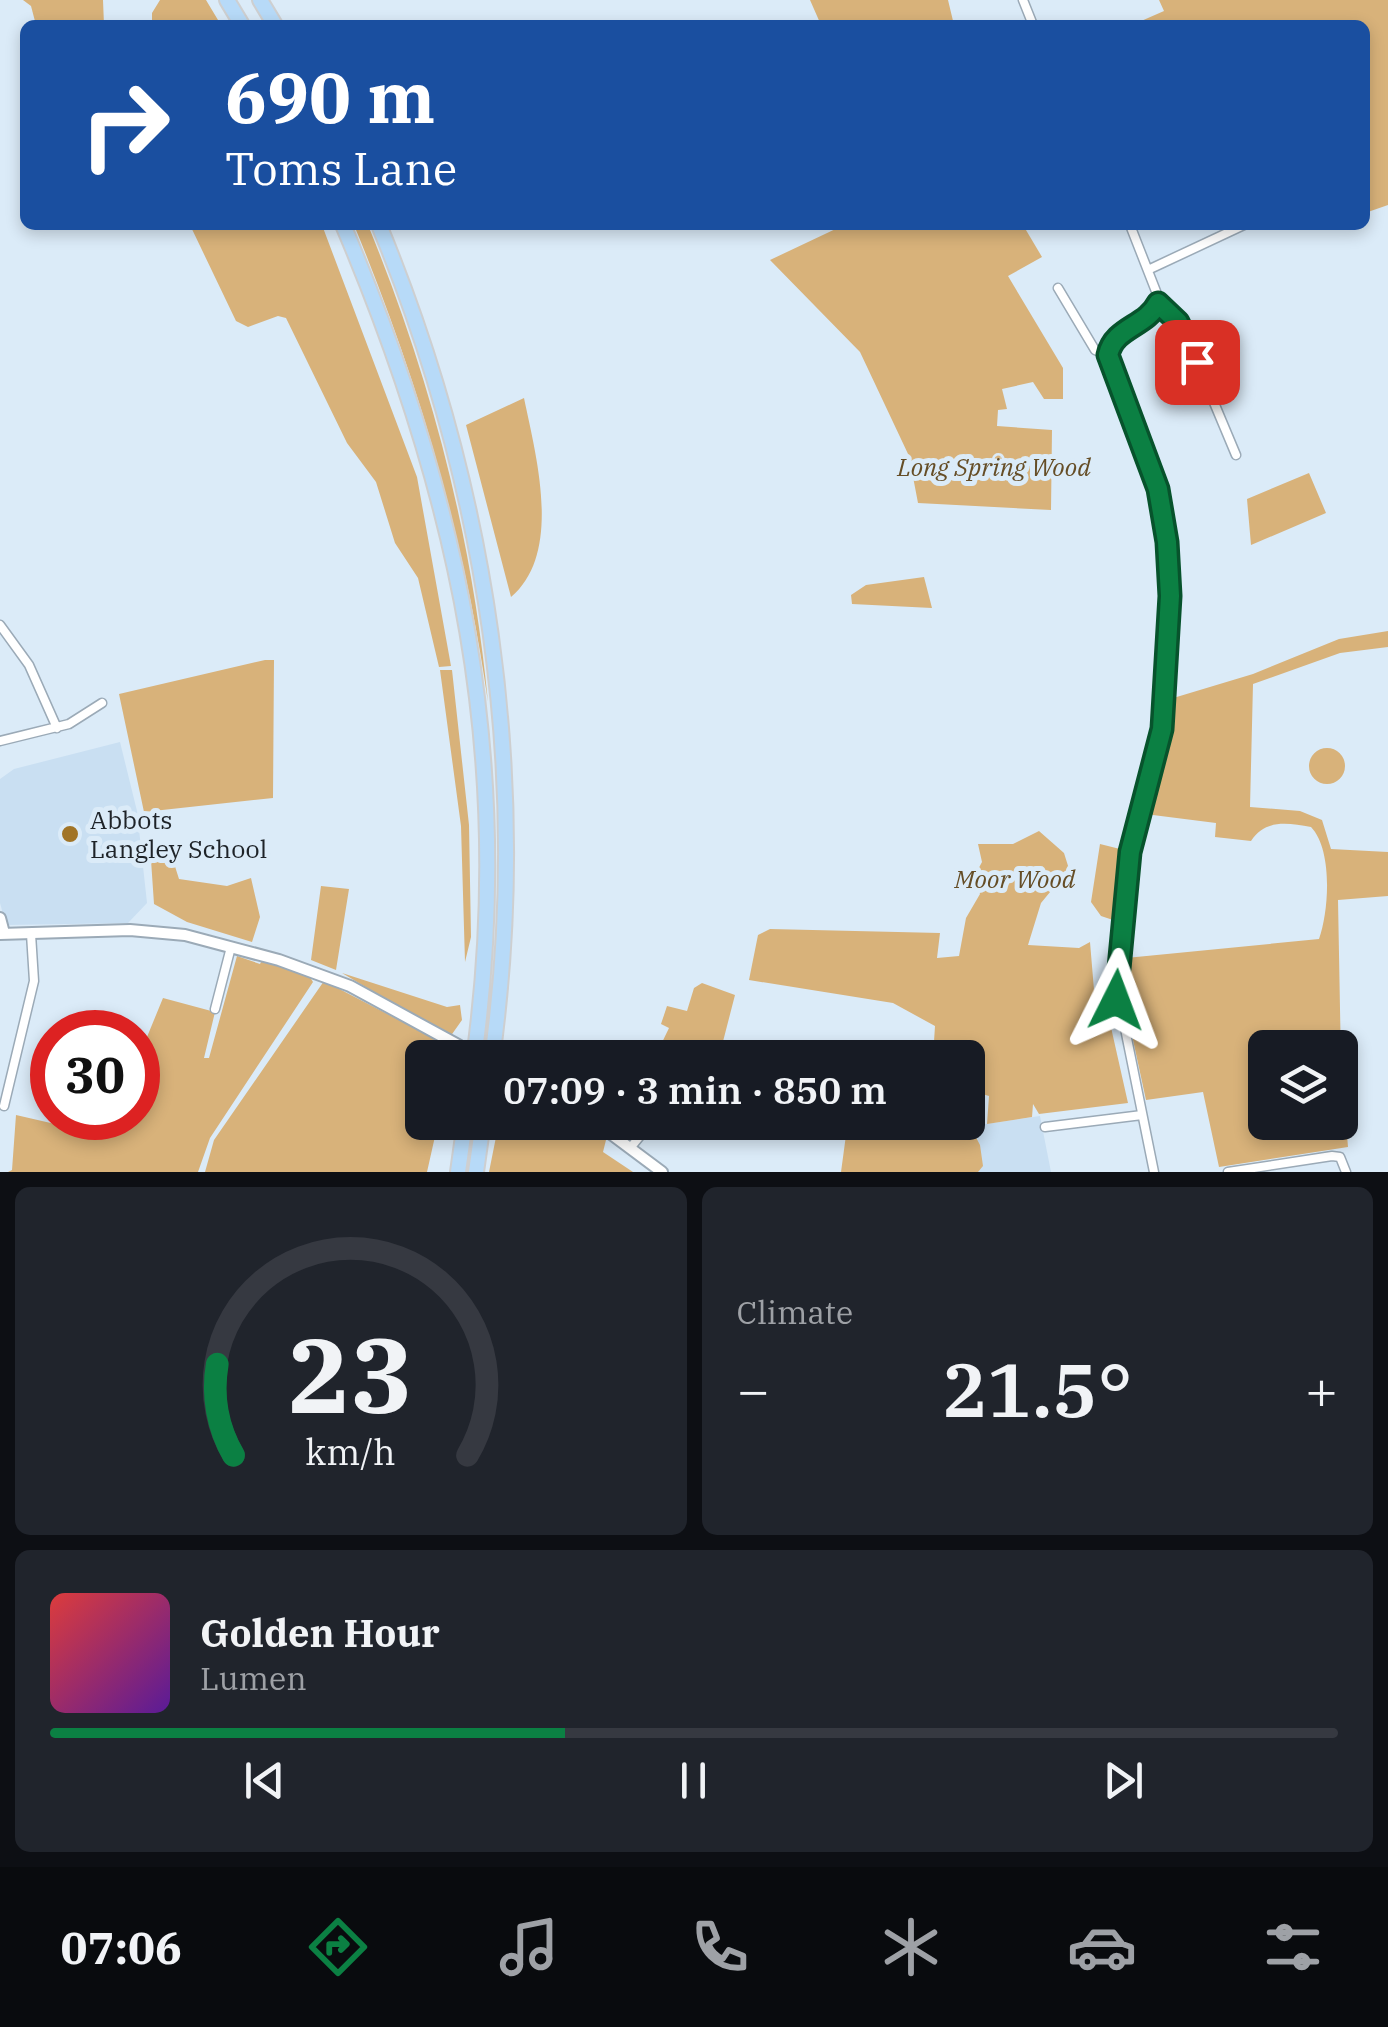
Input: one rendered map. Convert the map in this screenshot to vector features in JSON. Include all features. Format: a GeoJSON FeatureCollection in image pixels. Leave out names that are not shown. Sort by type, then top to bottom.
{"type":"FeatureCollection","features":[{"type":"Feature","properties":{"kind":"highway"},"geometry":{"type":"LineString","coordinates":[[345,230],[382,316],[415,411],[448,524],[478,681],[487,876],[478,1040]]}},
{"type":"Feature","properties":{"kind":"highway"},"geometry":{"type":"LineString","coordinates":[[381,230],[442,400],[478,548],[497,681],[506,820],[505,916],[494,1040]]}},
{"type":"Feature","properties":{"kind":"highway"},"geometry":{"type":"LineString","coordinates":[[458,1172],[462,1140]]}},
{"type":"Feature","properties":{"kind":"highway"},"geometry":{"type":"LineString","coordinates":[[476,1172],[480,1140]]}},
{"type":"Feature","properties":{"kind":"street"},"geometry":{"type":"LineString","coordinates":[[1132,230],[1150,269],[1158,303],[1184,332],[1236,454]]}},
{"type":"Feature","properties":{"kind":"street"},"geometry":{"type":"LineString","coordinates":[[1150,269],[1233,230]]}},
{"type":"Feature","properties":{"kind":"street"},"geometry":{"type":"LineString","coordinates":[[1058,288],[1095,350],[1108,355]]}},
{"type":"Feature","properties":{"kind":"street"},"geometry":{"type":"LineString","coordinates":[[1154,1172],[1116,984],[1130,852],[1162,729],[1168,560],[1158,489],[1108,355],[1114,338],[1148,316],[1158,303]]}},
{"type":"Feature","properties":{"kind":"street"},"geometry":{"type":"LineString","coordinates":[[0,626],[29,664],[57,728]]}},
{"type":"Feature","properties":{"kind":"street"},"geometry":{"type":"LineString","coordinates":[[0,741],[57,728],[102,702]]}},
{"type":"Feature","properties":{"kind":"street"},"geometry":{"type":"LineString","coordinates":[[0,918],[2,934],[141,930],[231,947],[344,986],[447,1040]]}},
{"type":"Feature","properties":{"kind":"street"},"geometry":{"type":"LineString","coordinates":[[4,1106],[34,982],[31,934]]}},
{"type":"Feature","properties":{"kind":"street"},"geometry":{"type":"LineString","coordinates":[[214,1010],[231,947]]}},
{"type":"Feature","properties":{"kind":"street"},"geometry":{"type":"LineString","coordinates":[[1045,1127],[1142,1115]]}},
{"type":"Feature","properties":{"kind":"street"},"geometry":{"type":"LineString","coordinates":[[621,1140],[662,1172]]}},
{"type":"Feature","properties":{"kind":"street"},"geometry":{"type":"LineString","coordinates":[[631,1147],[637,1140]]}},
{"type":"Feature","properties":{"kind":"street"},"geometry":{"type":"LineString","coordinates":[[1228,1172],[1278,1161],[1336,1156],[1346,1172]]}},
{"type":"Feature","properties":{"kind":"street"},"geometry":{"type":"LineString","coordinates":[[1278,1161],[1280,1172]]}},
{"type":"Feature","properties":{"kind":"shaded area","name":"Abbots Langley School"},"geometry":{"type":"Polygon","coordinates":[[[120,742],[137,811],[147,903],[128,923],[6,925],[0,903],[0,779],[14,769],[120,742]]]}},
{"type":"Feature","properties":{"kind":"shaded area"},"geometry":{"type":"Polygon","coordinates":[[[1040,1116],[1051,1172],[928,1172],[926,1140],[985,1140],[985,1124],[1040,1116]]]}},
{"type":"Feature","properties":{"kind":"green space"},"geometry":{"type":"Polygon","coordinates":[[[23,0],[103,0],[104,20],[35,20],[31,6],[23,0]]]}},
{"type":"Feature","properties":{"kind":"green space"},"geometry":{"type":"Polygon","coordinates":[[[160,0],[206,0],[218,20],[152,20],[160,0]]]}},
{"type":"Feature","properties":{"kind":"green space"},"geometry":{"type":"Polygon","coordinates":[[[810,0],[948,0],[953,20],[819,20],[810,0]]]}},
{"type":"Feature","properties":{"kind":"green space"},"geometry":{"type":"Polygon","coordinates":[[[1159,0],[1388,0],[1388,205],[1370,211],[1370,20],[1143,20],[1164,11],[1159,0]]]}},
{"type":"Feature","properties":{"kind":"green space"},"geometry":{"type":"Polygon","coordinates":[[[192,230],[324,230],[417,477],[451,666],[439,667],[418,578],[395,543],[376,482],[347,443],[286,318],[278,316],[248,327],[236,321],[192,230]]]}},
{"type":"Feature","properties":{"kind":"green space"},"geometry":{"type":"Polygon","coordinates":[[[356,230],[370,230],[391,283],[446,459],[471,579],[488,702],[452,519],[418,400],[356,230]]]}},
{"type":"Feature","properties":{"kind":"green space","name":"Long Spring Wood"},"geometry":{"type":"Polygon","coordinates":[[[833,230],[1026,230],[1042,257],[1008,276],[1063,368],[1063,399],[1044,399],[1033,382],[1002,389],[1007,409],[998,410],[997,426],[1052,430],[1051,510],[918,503],[909,456],[860,352],[770,260],[833,230]]]}},
{"type":"Feature","properties":{"kind":"green space"},"geometry":{"type":"Polygon","coordinates":[[[524,398],[539,475],[541,530],[537,556],[527,578],[511,597],[466,425],[524,398]]]}},
{"type":"Feature","properties":{"kind":"green space"},"geometry":{"type":"Polygon","coordinates":[[[1309,473],[1326,513],[1251,545],[1247,499],[1309,473]]]}},
{"type":"Feature","properties":{"kind":"green space"},"geometry":{"type":"Polygon","coordinates":[[[924,577],[932,608],[852,604],[851,595],[866,585],[924,577]]]}},
{"type":"Feature","properties":{"kind":"green space"},"geometry":{"type":"Polygon","coordinates":[[[1388,631],[1388,647],[1340,653],[1253,684],[1250,807],[1300,811],[1322,820],[1331,849],[1388,852],[1388,896],[1338,900],[1340,1030],[1248,1030],[1248,1140],[1347,1140],[1348,1147],[1219,1167],[1203,1092],[1146,1100],[1125,1003],[1126,958],[1319,939],[1327,897],[1326,865],[1311,827],[1270,826],[1251,841],[1215,837],[1216,823],[1145,814],[1162,760],[1170,699],[1253,674],[1339,639],[1388,631]]]}},
{"type":"Feature","properties":{"kind":"green space"},"geometry":{"type":"Polygon","coordinates":[[[274,660],[273,798],[144,812],[119,694],[274,660]]]}},
{"type":"Feature","properties":{"kind":"green space"},"geometry":{"type":"Polygon","coordinates":[[[440,670],[452,670],[469,825],[471,937],[465,962],[461,826],[440,670]]]}},
{"type":"Feature","properties":{"kind":"green space"},"geometry":{"type":"Polygon","coordinates":[[[1327,748],[1340,753],[1345,766],[1340,779],[1327,784],[1314,779],[1309,766],[1314,753],[1327,748]]]}},
{"type":"Feature","properties":{"kind":"green space","name":"Moor Wood"},"geometry":{"type":"Polygon","coordinates":[[[1039,831],[1064,853],[1069,869],[1041,903],[1028,945],[1079,948],[1090,942],[1096,1014],[1108,1014],[1128,1103],[1039,1114],[1033,1104],[1032,1117],[987,1124],[985,1040],[934,1040],[935,1026],[893,1003],[749,980],[758,935],[770,929],[940,933],[937,958],[959,956],[966,918],[980,894],[974,877],[982,862],[978,844],[1013,844],[1039,831]]]}},
{"type":"Feature","properties":{"kind":"green space"},"geometry":{"type":"Polygon","coordinates":[[[1100,844],[1124,850],[1116,921],[1101,916],[1091,902],[1100,844]]]}},
{"type":"Feature","properties":{"kind":"green space"},"geometry":{"type":"Polygon","coordinates":[[[166,854],[172,857],[179,879],[227,886],[251,878],[260,917],[252,942],[187,922],[154,904],[151,860],[166,854]]]}},
{"type":"Feature","properties":{"kind":"green space"},"geometry":{"type":"Polygon","coordinates":[[[321,886],[349,889],[336,970],[311,960],[321,886]]]}},
{"type":"Feature","properties":{"kind":"green space"},"geometry":{"type":"Polygon","coordinates":[[[237,956],[260,964],[263,958],[308,974],[313,982],[210,1138],[198,1172],[8,1172],[12,1170],[16,1115],[30,1118],[30,1140],[160,1140],[158,1010],[163,998],[215,1012],[204,1058],[209,1058],[237,956]]]}},
{"type":"Feature","properties":{"kind":"green space"},"geometry":{"type":"Polygon","coordinates":[[[342,973],[447,1007],[460,1005],[462,1020],[450,1037],[342,973]]]}},
{"type":"Feature","properties":{"kind":"green space"},"geometry":{"type":"Polygon","coordinates":[[[324,981],[437,1040],[405,1040],[405,1140],[434,1140],[427,1172],[205,1172],[214,1140],[324,981]]]}},
{"type":"Feature","properties":{"kind":"green space"},"geometry":{"type":"Polygon","coordinates":[[[702,983],[735,995],[723,1040],[663,1040],[669,1028],[661,1024],[667,1006],[687,1011],[694,988],[702,983]]]}},
{"type":"Feature","properties":{"kind":"green space"},"geometry":{"type":"Polygon","coordinates":[[[495,1140],[606,1140],[603,1152],[633,1172],[489,1172],[495,1140]]]}},
{"type":"Feature","properties":{"kind":"green space"},"geometry":{"type":"Polygon","coordinates":[[[845,1140],[977,1140],[983,1166],[978,1172],[841,1172],[845,1140]]]}},
{"type":"Feature","properties":{"kind":"place","name":"Abbots Langley School"},"geometry":{"type":"Point","coordinates":[70,834]}},
{"type":"Feature","properties":{"kind":"route"},"geometry":{"type":"LineString","coordinates":[[1116,1000],[1130,852],[1162,729],[1170,596],[1167,542],[1158,489],[1108,364],[1108,355],[1114,338],[1148,316],[1158,303],[1168,308],[1178,322],[1197,362]]}}]}
